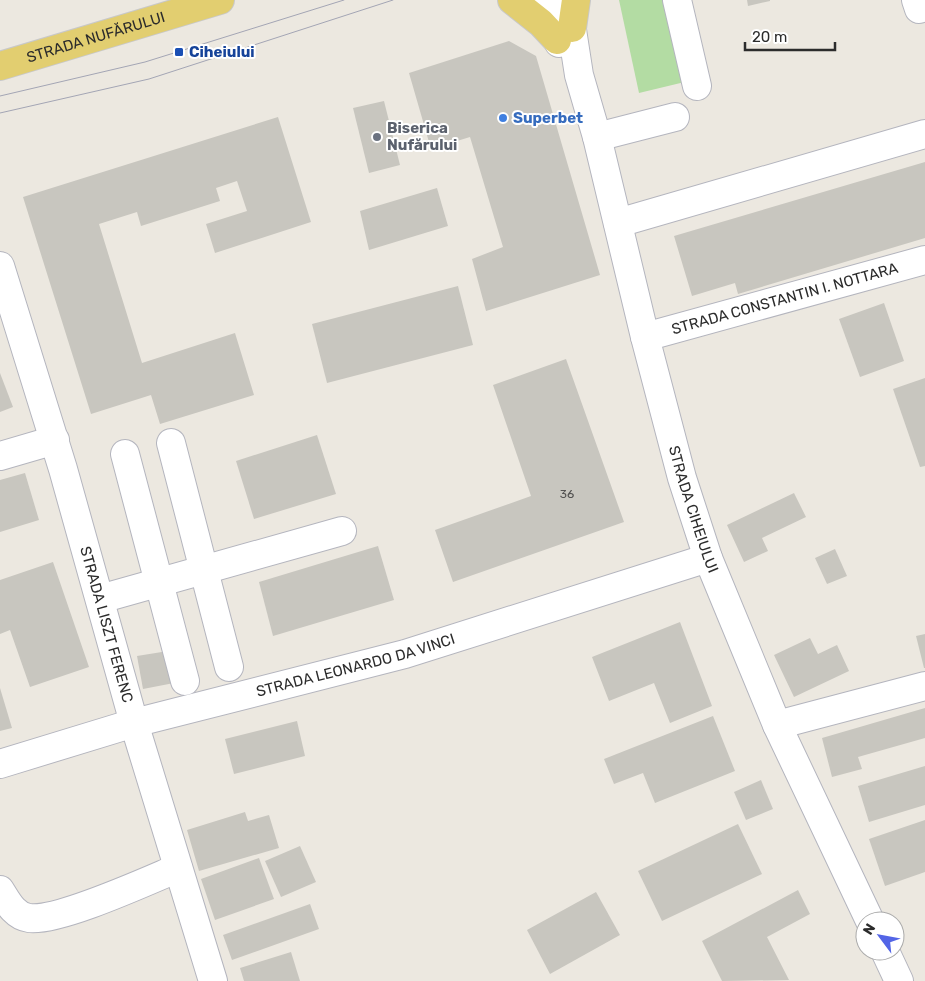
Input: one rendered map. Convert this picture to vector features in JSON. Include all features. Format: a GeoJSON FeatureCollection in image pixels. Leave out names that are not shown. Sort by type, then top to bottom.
{"type":"FeatureCollection","features":[{"type":"Feature","properties":{"kind":"main road","name":"STRADA NUFĂRULUI"},"geometry":{"type":"LineString","coordinates":[[0,66],[220,0]]}},
{"type":"Feature","properties":{"kind":"main road"},"geometry":{"type":"LineString","coordinates":[[512,0],[541,23],[565,34],[576,0]]}},
{"type":"Feature","properties":{"kind":"street","name":"STRADA CIHEIULUI"},"geometry":{"type":"LineString","coordinates":[[542,0],[565,34],[579,76],[597,137],[645,337],[682,478],[708,558],[777,725],[865,911]]}},
{"type":"Feature","properties":{"kind":"street","name":"STRADA CIHEIULUI"},"geometry":{"type":"LineString","coordinates":[[565,34],[568,0]]}},
{"type":"Feature","properties":{"kind":"street"},"geometry":{"type":"LineString","coordinates":[[677,0],[697,86]]}},
{"type":"Feature","properties":{"kind":"street"},"geometry":{"type":"LineString","coordinates":[[597,137],[675,117]]}},
{"type":"Feature","properties":{"kind":"street"},"geometry":{"type":"LineString","coordinates":[[618,223],[925,134]]}},
{"type":"Feature","properties":{"kind":"street","name":"STRADA CONSTANTIN I. NOTTARA"},"geometry":{"type":"LineString","coordinates":[[645,337],[925,260]]}},
{"type":"Feature","properties":{"kind":"street","name":"STRADA LISZT FERENC"},"geometry":{"type":"LineString","coordinates":[[0,266],[55,440],[134,723],[213,981]]}},
{"type":"Feature","properties":{"kind":"street"},"geometry":{"type":"LineString","coordinates":[[0,456],[55,440]]}},
{"type":"Feature","properties":{"kind":"street"},"geometry":{"type":"LineString","coordinates":[[171,443],[228,667]]}},
{"type":"Feature","properties":{"kind":"street"},"geometry":{"type":"LineString","coordinates":[[125,454],[185,681]]}},
{"type":"Feature","properties":{"kind":"street"},"geometry":{"type":"LineString","coordinates":[[100,599],[342,531]]}},
{"type":"Feature","properties":{"kind":"street","name":"STRADA LEONARDO DA VINCI"},"geometry":{"type":"LineString","coordinates":[[0,764],[134,723],[405,654],[708,558]]}},
{"type":"Feature","properties":{"kind":"street"},"geometry":{"type":"LineString","coordinates":[[777,725],[925,686]]}},
{"type":"Feature","properties":{"kind":"street"},"geometry":{"type":"LineString","coordinates":[[0,890],[12,910],[28,918],[62,914],[178,868]]}},
{"type":"Feature","properties":{"kind":"street"},"geometry":{"type":"LineString","coordinates":[[889,961],[899,981]]}},
{"type":"Feature","properties":{"kind":"green space"},"geometry":{"type":"Polygon","coordinates":[[[619,0],[671,0],[693,80],[639,93],[619,0]]]}},
{"type":"Feature","properties":{"kind":"building"},"geometry":{"type":"Polygon","coordinates":[[[747,0],[770,0],[770,1],[748,6],[747,0]]]}},
{"type":"Feature","properties":{"kind":"building"},"geometry":{"type":"Polygon","coordinates":[[[509,41],[536,56],[600,275],[486,311],[472,259],[503,247],[470,137],[431,149],[409,73],[509,41]]]}},
{"type":"Feature","properties":{"kind":"building","name":"Biserica Nufărului"},"geometry":{"type":"Polygon","coordinates":[[[384,101],[400,165],[369,173],[353,108],[384,101]]]}},
{"type":"Feature","properties":{"kind":"building"},"geometry":{"type":"Polygon","coordinates":[[[278,117],[311,222],[215,253],[206,224],[247,211],[237,181],[216,188],[220,201],[141,226],[137,212],[99,224],[142,363],[235,333],[254,395],[160,424],[151,395],[91,414],[23,197],[278,117]]]}},
{"type":"Feature","properties":{"kind":"building"},"geometry":{"type":"Polygon","coordinates":[[[925,162],[925,238],[738,294],[735,283],[692,296],[674,236],[925,162]]]}},
{"type":"Feature","properties":{"kind":"building"},"geometry":{"type":"Polygon","coordinates":[[[437,188],[448,226],[369,250],[360,211],[437,188]]]}},
{"type":"Feature","properties":{"kind":"building"},"geometry":{"type":"Polygon","coordinates":[[[458,286],[473,345],[327,383],[312,324],[458,286]]]}},
{"type":"Feature","properties":{"kind":"building"},"geometry":{"type":"Polygon","coordinates":[[[884,303],[904,361],[860,377],[839,319],[884,303]]]}},
{"type":"Feature","properties":{"kind":"building"},"geometry":{"type":"Polygon","coordinates":[[[566,359],[624,522],[453,582],[435,530],[531,496],[493,385],[566,359]]]}},
{"type":"Feature","properties":{"kind":"building"},"geometry":{"type":"Polygon","coordinates":[[[0,373],[13,407],[0,412],[0,373]]]}},
{"type":"Feature","properties":{"kind":"building"},"geometry":{"type":"Polygon","coordinates":[[[925,378],[925,466],[920,467],[893,389],[925,378]]]}},
{"type":"Feature","properties":{"kind":"building"},"geometry":{"type":"Polygon","coordinates":[[[317,435],[336,494],[254,519],[236,461],[317,435]]]}},
{"type":"Feature","properties":{"kind":"building"},"geometry":{"type":"Polygon","coordinates":[[[25,473],[39,520],[0,532],[0,480],[25,473]]]}},
{"type":"Feature","properties":{"kind":"building"},"geometry":{"type":"Polygon","coordinates":[[[794,493],[806,517],[762,538],[768,551],[744,562],[727,525],[794,493]]]}},
{"type":"Feature","properties":{"kind":"building"},"geometry":{"type":"Polygon","coordinates":[[[378,546],[394,600],[273,636],[259,582],[378,546]]]}},
{"type":"Feature","properties":{"kind":"building"},"geometry":{"type":"Polygon","coordinates":[[[835,549],[847,576],[827,584],[815,558],[835,549]]]}},
{"type":"Feature","properties":{"kind":"building"},"geometry":{"type":"Polygon","coordinates":[[[53,562],[89,667],[30,687],[10,630],[0,634],[0,580],[53,562]]]}},
{"type":"Feature","properties":{"kind":"building"},"geometry":{"type":"Polygon","coordinates":[[[680,622],[712,706],[670,723],[654,683],[609,701],[592,657],[680,622]]]}},
{"type":"Feature","properties":{"kind":"building"},"geometry":{"type":"Polygon","coordinates":[[[925,634],[925,668],[924,668],[916,636],[925,634]]]}},
{"type":"Feature","properties":{"kind":"building"},"geometry":{"type":"Polygon","coordinates":[[[810,638],[818,654],[837,645],[849,671],[794,697],[774,655],[810,638]]]}},
{"type":"Feature","properties":{"kind":"building"},"geometry":{"type":"Polygon","coordinates":[[[168,651],[174,683],[143,689],[137,656],[168,651]]]}},
{"type":"Feature","properties":{"kind":"building"},"geometry":{"type":"Polygon","coordinates":[[[0,688],[12,728],[0,731],[0,688]]]}},
{"type":"Feature","properties":{"kind":"building"},"geometry":{"type":"Polygon","coordinates":[[[925,708],[925,738],[858,757],[862,769],[832,777],[822,738],[925,708]]]}},
{"type":"Feature","properties":{"kind":"building"},"geometry":{"type":"Polygon","coordinates":[[[713,716],[735,771],[655,803],[643,773],[614,784],[604,759],[713,716]]]}},
{"type":"Feature","properties":{"kind":"building"},"geometry":{"type":"Polygon","coordinates":[[[297,721],[305,756],[234,774],[225,739],[297,721]]]}},
{"type":"Feature","properties":{"kind":"building"},"geometry":{"type":"Polygon","coordinates":[[[925,766],[925,805],[869,822],[858,786],[925,766]]]}},
{"type":"Feature","properties":{"kind":"building"},"geometry":{"type":"Polygon","coordinates":[[[761,780],[773,809],[746,820],[734,792],[761,780]]]}},
{"type":"Feature","properties":{"kind":"building"},"geometry":{"type":"Polygon","coordinates":[[[245,812],[248,821],[269,815],[279,848],[199,871],[187,830],[245,812]]]}},
{"type":"Feature","properties":{"kind":"building"},"geometry":{"type":"Polygon","coordinates":[[[925,820],[925,872],[885,886],[869,839],[925,820]]]}},
{"type":"Feature","properties":{"kind":"building"},"geometry":{"type":"Polygon","coordinates":[[[738,824],[762,874],[662,921],[638,871],[738,824]]]}},
{"type":"Feature","properties":{"kind":"building"},"geometry":{"type":"Polygon","coordinates":[[[300,846],[316,882],[281,897],[265,861],[300,846]]]}},
{"type":"Feature","properties":{"kind":"building"},"geometry":{"type":"Polygon","coordinates":[[[259,858],[274,899],[215,920],[201,879],[259,858]]]}},
{"type":"Feature","properties":{"kind":"building"},"geometry":{"type":"Polygon","coordinates":[[[798,890],[810,914],[767,937],[789,980],[722,981],[702,941],[798,890]]]}},
{"type":"Feature","properties":{"kind":"building"},"geometry":{"type":"Polygon","coordinates":[[[596,892],[620,935],[550,974],[527,930],[596,892]]]}},
{"type":"Feature","properties":{"kind":"building"},"geometry":{"type":"Polygon","coordinates":[[[310,904],[319,929],[232,960],[223,935],[310,904]]]}},
{"type":"Feature","properties":{"kind":"building"},"geometry":{"type":"Polygon","coordinates":[[[291,952],[300,981],[244,981],[240,968],[291,952]]]}},
{"type":"Feature","properties":{"kind":"tram line"},"geometry":{"type":"LineString","coordinates":[[0,96],[145,62],[344,0]]}},
{"type":"Feature","properties":{"kind":"tram line"},"geometry":{"type":"LineString","coordinates":[[0,113],[149,79],[393,0]]}},
{"type":"Feature","properties":{"kind":"place","name":"Ciheiului"},"geometry":{"type":"Point","coordinates":[179,52]}},
{"type":"Feature","properties":{"kind":"place","name":"Superbet"},"geometry":{"type":"Point","coordinates":[503,118]}},
{"type":"Feature","properties":{"kind":"place","name":"Biserica Nufărului"},"geometry":{"type":"Point","coordinates":[377,137]}}]}
